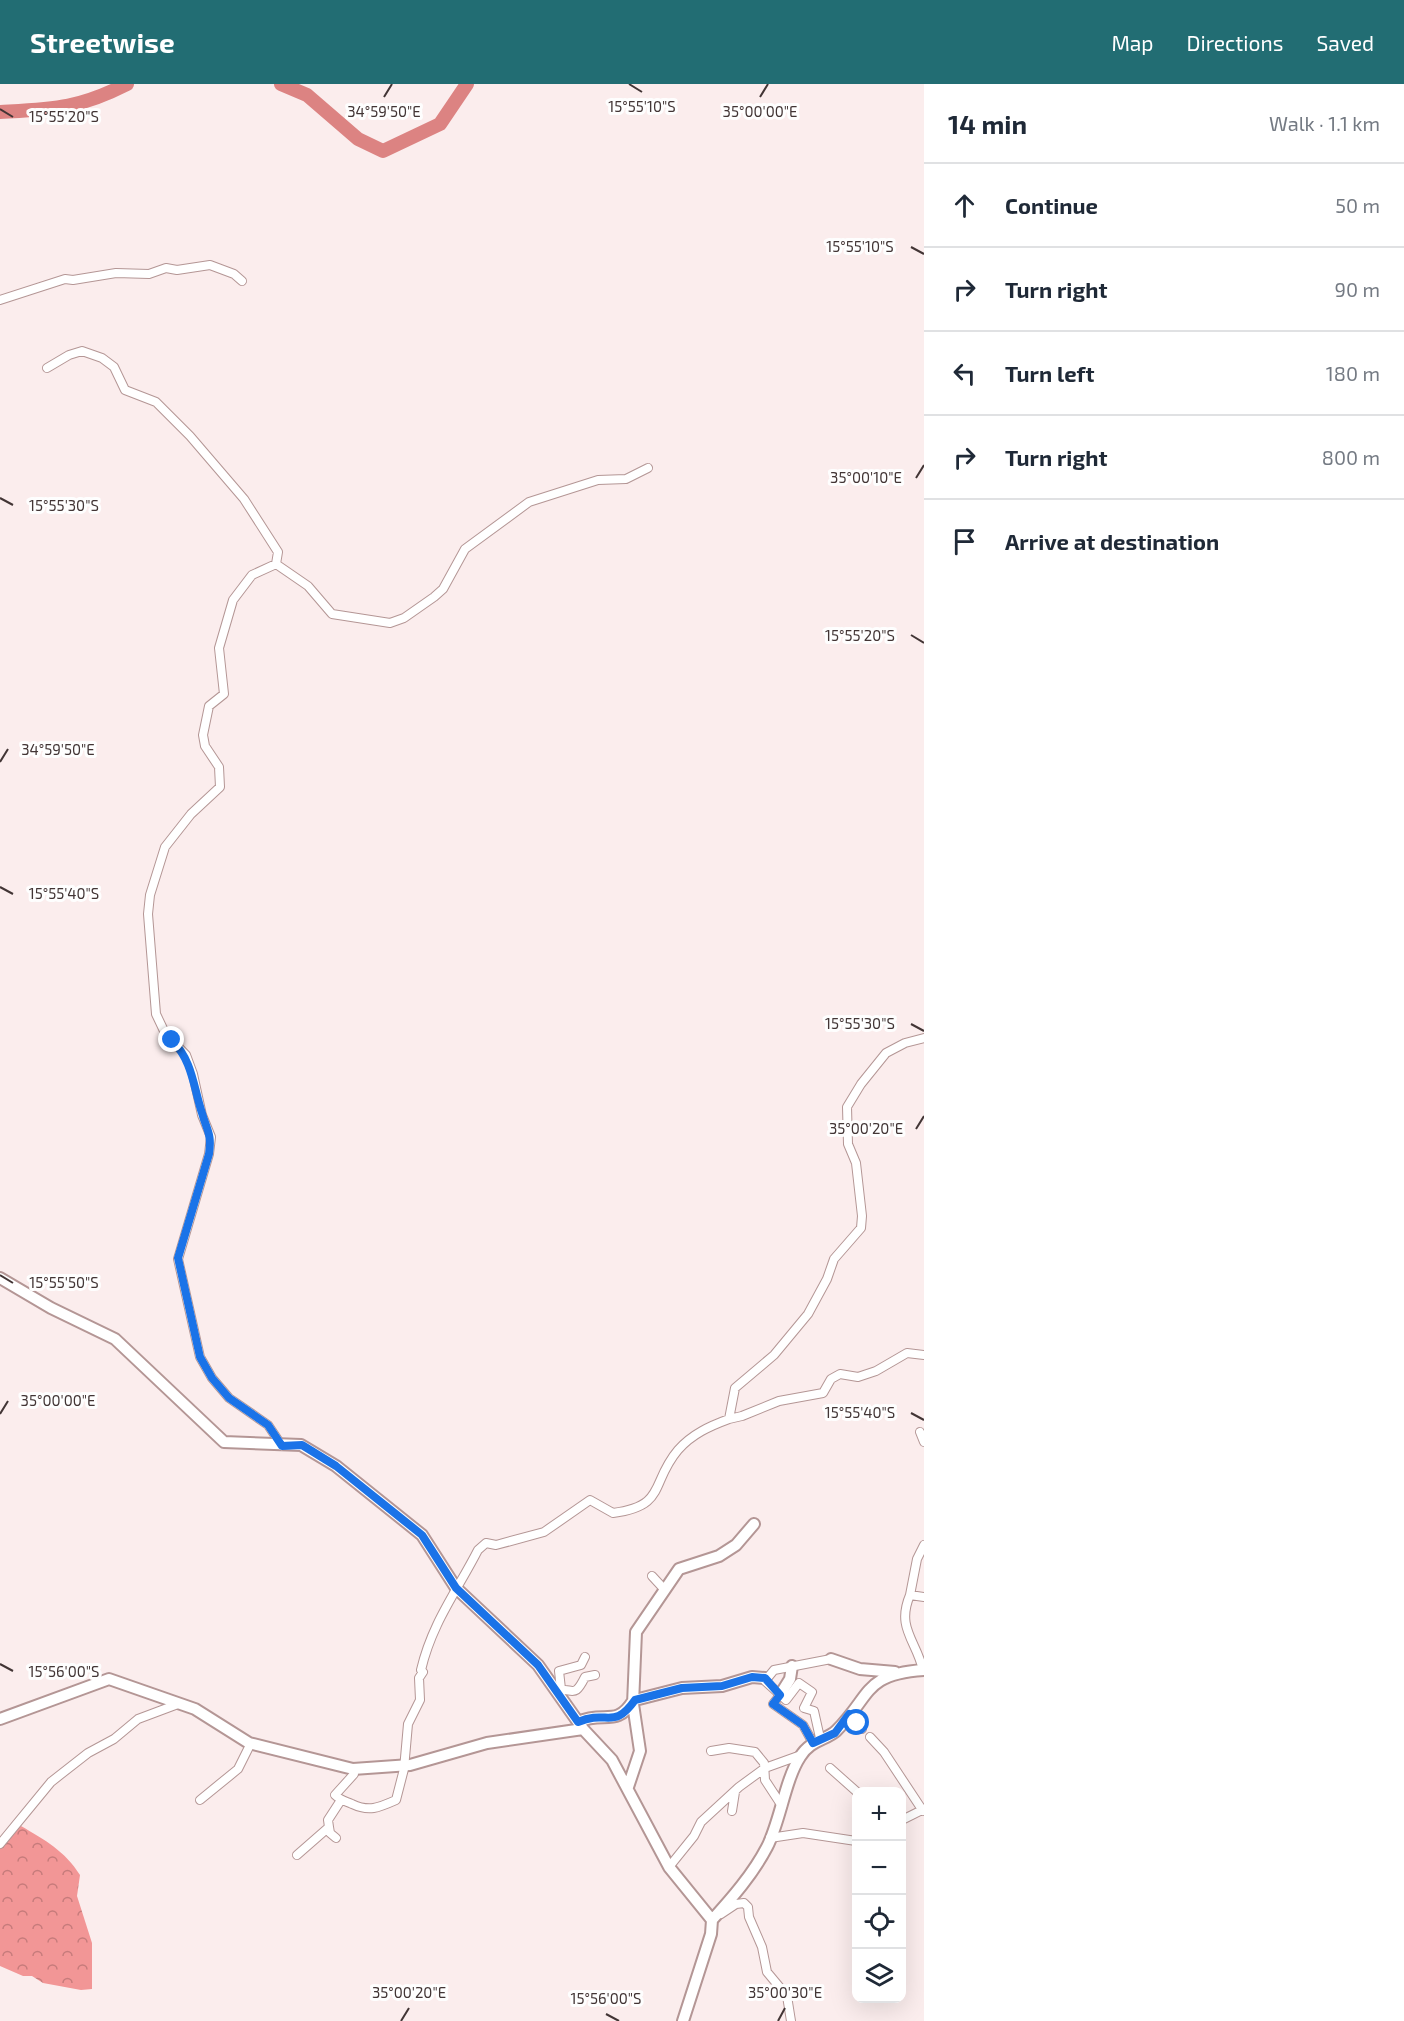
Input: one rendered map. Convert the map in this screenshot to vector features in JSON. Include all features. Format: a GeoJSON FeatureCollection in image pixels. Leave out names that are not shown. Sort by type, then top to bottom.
{"type":"FeatureCollection","features":[{"type":"Feature","properties":{"kind":"street"},"geometry":{"type":"LineString","coordinates":[[0,300],[65,279],[73,280],[116,273],[149,274],[166,268],[177,270],[215,266],[234,274],[242,281]]}},
{"type":"Feature","properties":{"kind":"street"},"geometry":{"type":"LineString","coordinates":[[47,368],[69,355],[85,351],[102,358],[114,367],[125,390],[160,405],[244,499],[278,552],[276,564]]}},
{"type":"Feature","properties":{"kind":"street"},"geometry":{"type":"LineString","coordinates":[[276,564],[308,586],[332,614],[390,623],[404,618],[434,597],[443,589],[465,549],[530,502],[598,480],[626,479],[648,468]]}},
{"type":"Feature","properties":{"kind":"street"},"geometry":{"type":"LineString","coordinates":[[276,564],[252,575],[233,600],[219,648],[224,694],[209,706],[203,735],[205,746],[219,767],[220,787],[191,814],[165,847],[150,895],[148,914],[156,1014],[161,1028],[181,1048],[190,1065],[202,1115],[212,1137],[178,1258],[200,1357],[212,1378],[229,1398],[268,1425],[282,1446]]}},
{"type":"Feature","properties":{"kind":"street"},"geometry":{"type":"LineString","coordinates":[[729,1419],[735,1388],[774,1355],[808,1314],[834,1259],[861,1228],[862,1216],[856,1163],[848,1144],[847,1107],[886,1053],[905,1043],[924,1038]]}},
{"type":"Feature","properties":{"kind":"street"},"geometry":{"type":"LineString","coordinates":[[0,1278],[51,1308],[115,1339],[224,1442],[302,1445],[336,1466],[422,1535],[456,1588],[538,1665],[559,1690],[581,1726],[612,1760],[669,1867],[712,1920]]}},
{"type":"Feature","properties":{"kind":"street"},"geometry":{"type":"LineString","coordinates":[[353,1769],[354,1774],[335,1795],[341,1800],[363,1810],[377,1809],[396,1800],[404,1766],[404,1741],[411,1715],[420,1700],[419,1678],[423,1672],[421,1670],[428,1642],[437,1620],[478,1550],[486,1543],[496,1545],[544,1532],[590,1500],[613,1513],[630,1511],[652,1499],[663,1474],[679,1449],[706,1427],[779,1401],[823,1393],[831,1379],[840,1374],[858,1377],[876,1371],[896,1357],[907,1353],[924,1356]]}},
{"type":"Feature","properties":{"kind":"street"},"geometry":{"type":"LineString","coordinates":[[920,1432],[924,1442]]}},
{"type":"Feature","properties":{"kind":"street"},"geometry":{"type":"LineString","coordinates":[[628,1787],[640,1751],[634,1700],[636,1632],[679,1569],[719,1556],[736,1545],[754,1524]]}},
{"type":"Feature","properties":{"kind":"street"},"geometry":{"type":"LineString","coordinates":[[765,1678],[774,1670],[831,1659],[860,1669],[897,1672],[923,1670],[920,1657],[904,1625],[905,1608],[917,1559],[924,1545]]}},
{"type":"Feature","properties":{"kind":"street"},"geometry":{"type":"LineString","coordinates":[[652,1576],[664,1589]]}},
{"type":"Feature","properties":{"kind":"street"},"geometry":{"type":"LineString","coordinates":[[910,1595],[924,1597]]}},
{"type":"Feature","properties":{"kind":"street"},"geometry":{"type":"LineString","coordinates":[[559,1690],[559,1671],[581,1665],[585,1657]]}},
{"type":"Feature","properties":{"kind":"street"},"geometry":{"type":"LineString","coordinates":[[792,1666],[790,1679],[773,1704],[803,1725],[817,1741]]}},
{"type":"Feature","properties":{"kind":"street"},"geometry":{"type":"LineString","coordinates":[[669,1867],[694,1836],[701,1822],[736,1791],[765,1768],[801,1755],[817,1741],[835,1733],[871,1687],[897,1672]]}},
{"type":"Feature","properties":{"kind":"street"},"geometry":{"type":"LineString","coordinates":[[559,1690],[571,1693],[576,1691],[585,1677],[596,1675]]}},
{"type":"Feature","properties":{"kind":"street"},"geometry":{"type":"LineString","coordinates":[[0,1719],[109,1679],[195,1709],[251,1743],[353,1769],[404,1766],[487,1743],[581,1726],[588,1718],[618,1717],[625,1714],[634,1700],[682,1688],[722,1686],[752,1677],[765,1678],[786,1700],[799,1683],[812,1692],[804,1707],[813,1711],[817,1741]]}},
{"type":"Feature","properties":{"kind":"street"},"geometry":{"type":"LineString","coordinates":[[0,1844],[22,1821],[33,1800],[51,1782],[88,1753],[114,1739],[138,1719],[178,1704]]}},
{"type":"Feature","properties":{"kind":"street"},"geometry":{"type":"LineString","coordinates":[[849,1714],[862,1729]]}},
{"type":"Feature","properties":{"kind":"street"},"geometry":{"type":"LineString","coordinates":[[870,1737],[884,1752],[923,1810],[906,1818]]}},
{"type":"Feature","properties":{"kind":"street"},"geometry":{"type":"LineString","coordinates":[[200,1800],[238,1769],[251,1743]]}},
{"type":"Feature","properties":{"kind":"street"},"geometry":{"type":"LineString","coordinates":[[711,1751],[729,1748],[755,1752],[765,1768],[765,1780],[782,1806]]}},
{"type":"Feature","properties":{"kind":"street"},"geometry":{"type":"LineString","coordinates":[[682,2021],[711,1934],[712,1920],[735,1895],[770,1838],[801,1755]]}},
{"type":"Feature","properties":{"kind":"street"},"geometry":{"type":"LineString","coordinates":[[830,1768],[852,1787]]}},
{"type":"Feature","properties":{"kind":"street"},"geometry":{"type":"LineString","coordinates":[[732,1811],[736,1791]]}},
{"type":"Feature","properties":{"kind":"street"},"geometry":{"type":"LineString","coordinates":[[336,1838],[330,1833],[328,1820],[341,1800]]}},
{"type":"Feature","properties":{"kind":"street"},"geometry":{"type":"LineString","coordinates":[[297,1855],[329,1827]]}},
{"type":"Feature","properties":{"kind":"street"},"geometry":{"type":"LineString","coordinates":[[770,1838],[803,1833],[852,1840]]}},
{"type":"Feature","properties":{"kind":"street"},"geometry":{"type":"LineString","coordinates":[[712,1920],[736,1904],[744,1903],[748,1907],[749,1917],[762,1947],[769,1978],[786,1996],[791,2021]]}},
{"type":"Feature","properties":{"kind":"green space"},"geometry":{"type":"Polygon","coordinates":[[[21,1826],[61,1853],[80,1875],[77,1896],[92,1943],[92,1989],[81,1990],[43,1983],[32,1976],[23,1976],[0,1966],[0,1849],[21,1826]]]}},
{"type":"Feature","properties":{"kind":"waterway"},"geometry":{"type":"LineString","coordinates":[[0,112],[35,110],[79,103],[94,99],[127,84]]}},
{"type":"Feature","properties":{"kind":"waterway"},"geometry":{"type":"LineString","coordinates":[[281,84],[307,95],[358,139],[383,151],[440,124],[467,84]]}},
{"type":"Feature","properties":{"kind":"route"},"geometry":{"type":"LineString","coordinates":[[172,1040],[186,1055],[193,1074],[202,1115],[212,1137],[207,1161],[180,1243],[178,1258],[200,1357],[212,1378],[229,1398],[248,1408],[268,1425],[282,1446],[302,1445],[336,1466],[422,1535],[456,1588],[538,1665],[578,1722],[599,1716],[618,1717],[625,1714],[635,1700],[656,1694],[674,1692],[682,1688],[722,1686],[758,1677],[765,1678],[765,1681],[780,1695],[773,1704],[787,1711],[803,1725],[813,1743],[835,1733],[849,1714],[857,1723]]}}]}
